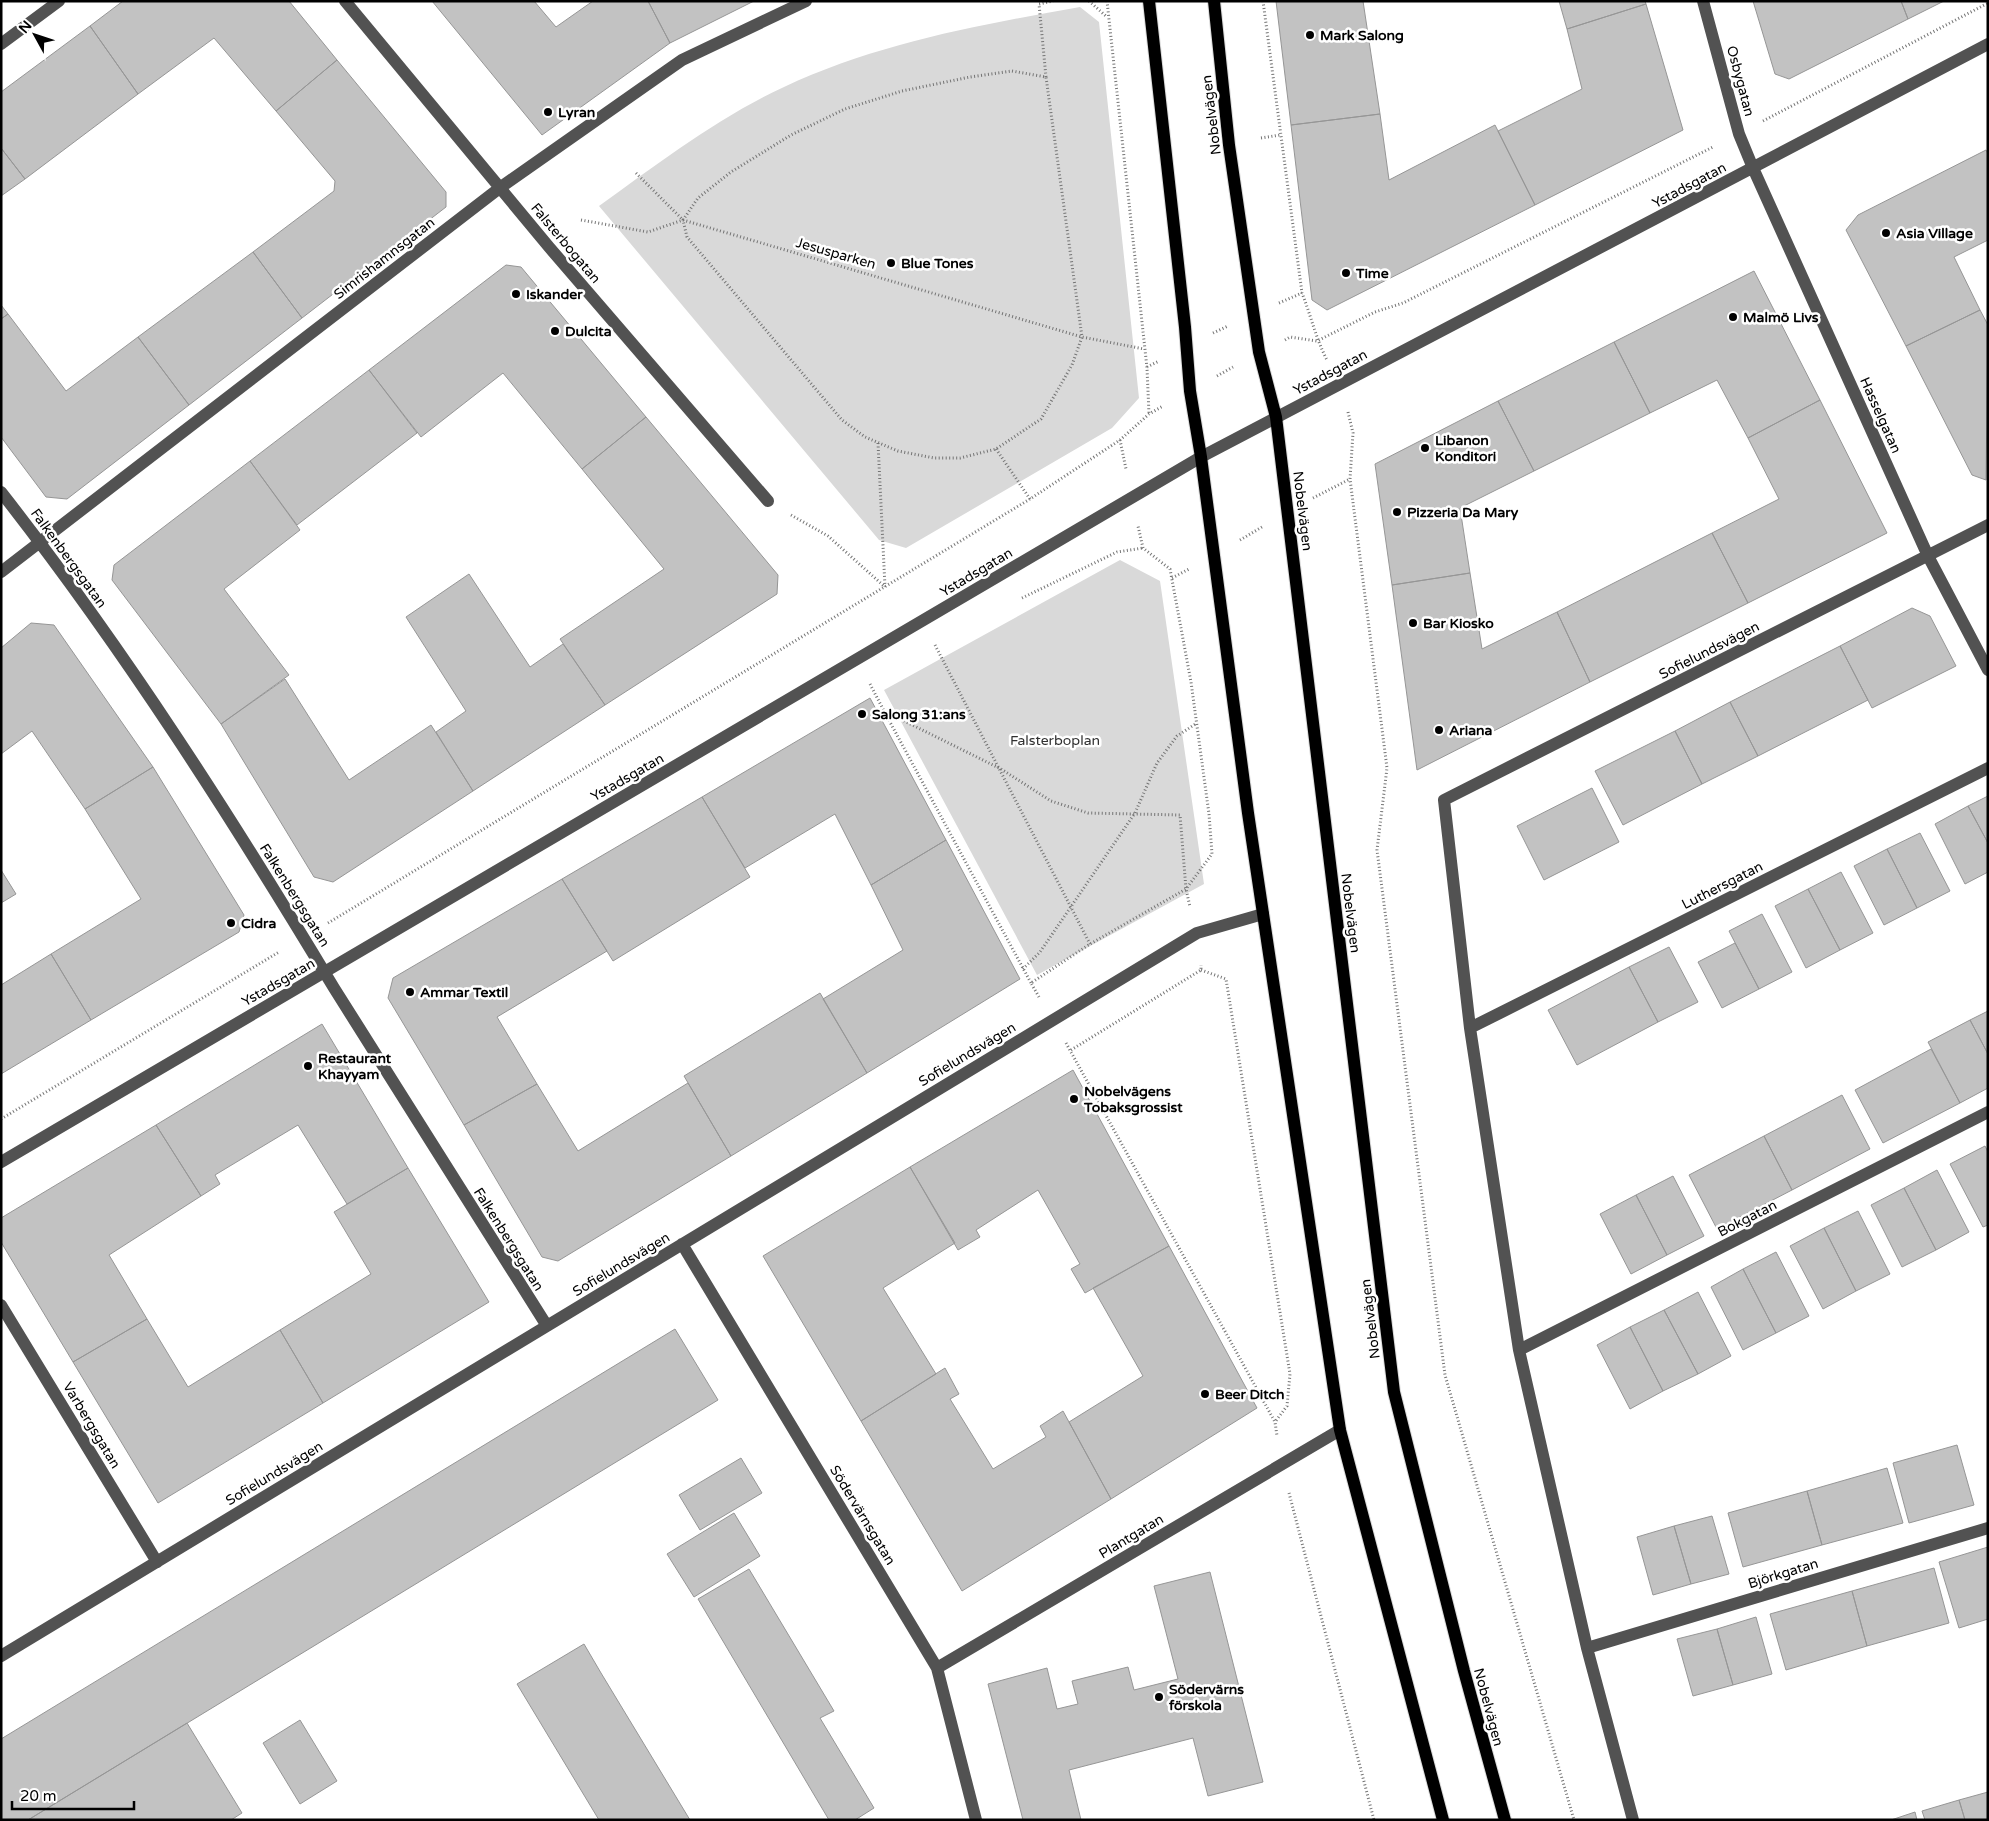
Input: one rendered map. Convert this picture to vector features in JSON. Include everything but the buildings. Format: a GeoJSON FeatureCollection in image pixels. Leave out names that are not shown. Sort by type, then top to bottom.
{"type":"FeatureCollection","features":[{"type":"Feature","properties":{"kind":"main road"},"geometry":{"type":"LineString","coordinates":[[1150,1],[1187,345],[1190,391],[1201,457],[1263,914],[1340,1430],[1443,1820]]}},
{"type":"Feature","properties":{"kind":"main road","name":"Nobelvägen"},"geometry":{"type":"LineString","coordinates":[[1214,1],[1229,145],[1253,314],[1259,352],[1276,418],[1394,1392],[1461,1662],[1505,1820]]}},
{"type":"Feature","properties":{"kind":"street"},"geometry":{"type":"LineString","coordinates":[[1,44],[59,1]]}},
{"type":"Feature","properties":{"kind":"street","name":"Falsterbogatan"},"geometry":{"type":"LineString","coordinates":[[345,1],[549,247],[768,501]]}},
{"type":"Feature","properties":{"kind":"street","name":"Simrishamnsgatan"},"geometry":{"type":"LineString","coordinates":[[1,572],[501,187],[682,60],[806,1]]}},
{"type":"Feature","properties":{"kind":"street","name":"Osbygatan"},"geometry":{"type":"LineString","coordinates":[[1703,1],[1739,134],[1753,168]]}},
{"type":"Feature","properties":{"kind":"street","name":"Ystadsgatan"},"geometry":{"type":"LineString","coordinates":[[1,1162],[1201,457],[1988,44]]}},
{"type":"Feature","properties":{"kind":"street","name":"Hasselgatan"},"geometry":{"type":"LineString","coordinates":[[1753,168],[1928,556],[1988,670]]}},
{"type":"Feature","properties":{"kind":"street","name":"Falkenbergsgatan"},"geometry":{"type":"LineString","coordinates":[[1,492],[41,543],[174,732],[305,937],[546,1326]]}},
{"type":"Feature","properties":{"kind":"street","name":"Sofielundsvägen"},"geometry":{"type":"LineString","coordinates":[[1470,1028],[1444,800],[1988,525]]}},
{"type":"Feature","properties":{"kind":"street","name":"Luthersgatan"},"geometry":{"type":"LineString","coordinates":[[1470,1028],[1988,768]]}},
{"type":"Feature","properties":{"kind":"street","name":"Sofielundsvägen"},"geometry":{"type":"LineString","coordinates":[[1,1656],[1197,933],[1263,914]]}},
{"type":"Feature","properties":{"kind":"street"},"geometry":{"type":"LineString","coordinates":[[1470,1028],[1519,1350],[1587,1648],[1633,1820]]}},
{"type":"Feature","properties":{"kind":"street","name":"Bokgatan"},"geometry":{"type":"LineString","coordinates":[[1519,1350],[1988,1112]]}},
{"type":"Feature","properties":{"kind":"street","name":"Södervärnsgatan"},"geometry":{"type":"LineString","coordinates":[[682,1244],[937,1668],[976,1820]]}},
{"type":"Feature","properties":{"kind":"street","name":"Varbergsgatan"},"geometry":{"type":"LineString","coordinates":[[1,1304],[157,1562]]}},
{"type":"Feature","properties":{"kind":"street","name":"Plantgatan"},"geometry":{"type":"LineString","coordinates":[[937,1668],[1340,1430]]}},
{"type":"Feature","properties":{"kind":"street","name":"Björkgatan"},"geometry":{"type":"LineString","coordinates":[[1587,1648],[1988,1528]]}},
{"type":"Feature","properties":{"kind":"path"},"geometry":{"type":"LineString","coordinates":[[636,173],[682,220],[687,237],[842,420],[865,437],[878,443],[898,451],[934,458],[960,458],[996,449],[1041,419],[1069,372],[1082,337],[1046,77],[1039,4],[1053,1]]}},
{"type":"Feature","properties":{"kind":"path"},"geometry":{"type":"LineString","coordinates":[[1089,1],[1108,17]]}},
{"type":"Feature","properties":{"kind":"path"},"geometry":{"type":"LineString","coordinates":[[1107,1],[1147,368],[1149,414]]}},
{"type":"Feature","properties":{"kind":"path"},"geometry":{"type":"LineString","coordinates":[[1,1119],[1030,499],[1120,440],[1149,414],[1259,352],[1290,337],[1317,341],[1375,312],[1402,303],[1739,134],[1988,3]]}},
{"type":"Feature","properties":{"kind":"path"},"geometry":{"type":"LineString","coordinates":[[580,220],[648,232],[682,220],[698,198],[731,172],[791,135],[845,109],[902,91],[970,76],[1012,71],[1046,77]]}},
{"type":"Feature","properties":{"kind":"path"},"geometry":{"type":"LineString","coordinates":[[1261,138],[1280,135]]}},
{"type":"Feature","properties":{"kind":"path","name":"Jesusparken"},"geometry":{"type":"LineString","coordinates":[[682,220],[1082,337],[1144,349]]}},
{"type":"Feature","properties":{"kind":"path"},"geometry":{"type":"LineString","coordinates":[[1147,368],[1187,345],[1302,293]]}},
{"type":"Feature","properties":{"kind":"path"},"geometry":{"type":"LineString","coordinates":[[878,443],[885,587]]}},
{"type":"Feature","properties":{"kind":"path"},"geometry":{"type":"LineString","coordinates":[[996,449],[1030,499]]}},
{"type":"Feature","properties":{"kind":"path"},"geometry":{"type":"LineString","coordinates":[[768,501],[828,536],[885,587]]}},
{"type":"Feature","properties":{"kind":"path"},"geometry":{"type":"LineString","coordinates":[[1020,598],[1117,552],[1142,548]]}},
{"type":"Feature","properties":{"kind":"path"},"geometry":{"type":"LineString","coordinates":[[933,640],[1090,944]]}},
{"type":"Feature","properties":{"kind":"path"},"geometry":{"type":"LineString","coordinates":[[857,659],[1031,984]]}},
{"type":"Feature","properties":{"kind":"path"},"geometry":{"type":"LineString","coordinates":[[884,711],[1001,769],[1051,801],[1088,813],[1180,815],[1186,889]]}},
{"type":"Feature","properties":{"kind":"path"},"geometry":{"type":"LineString","coordinates":[[1023,969],[1040,952],[1135,813],[1157,763],[1177,736],[1197,723]]}},
{"type":"Feature","properties":{"kind":"path"},"geometry":{"type":"LineString","coordinates":[[1387,768],[1376,850],[1445,1375],[1574,1820]]}},
{"type":"Feature","properties":{"kind":"path"},"geometry":{"type":"LineString","coordinates":[[1201,970],[1226,979],[1290,1374],[1287,1406],[1274,1422],[1282,1464],[1374,1820]]}},
{"type":"Feature","properties":{"kind":"green space"},"geometry":{"type":"Polygon","coordinates":[[[1080,7],[1099,22],[1139,398],[1112,428],[906,548],[879,540],[599,206],[689,142],[735,113],[759,99],[820,72],[856,58],[929,37],[1080,7]]]}},
{"type":"Feature","properties":{"kind":"green space","name":"Falsterboplan"},"geometry":{"type":"Polygon","coordinates":[[[1120,560],[1160,581],[1204,884],[1037,975],[884,690],[1120,560]]]}},
{"type":"Feature","properties":{"kind":"place","name":"Mark Salong"},"geometry":{"type":"Point","coordinates":[1310,35]}},
{"type":"Feature","properties":{"kind":"place","name":"Lyran"},"geometry":{"type":"Point","coordinates":[548,112]}},
{"type":"Feature","properties":{"kind":"place","name":"Asia Village"},"geometry":{"type":"Point","coordinates":[1886,233]}},
{"type":"Feature","properties":{"kind":"place","name":"Blue Tones"},"geometry":{"type":"Point","coordinates":[891,263]}},
{"type":"Feature","properties":{"kind":"place","name":"Time"},"geometry":{"type":"Point","coordinates":[1346,273]}},
{"type":"Feature","properties":{"kind":"place","name":"Iskander"},"geometry":{"type":"Point","coordinates":[516,294]}},
{"type":"Feature","properties":{"kind":"place","name":"Malmö Livs"},"geometry":{"type":"Point","coordinates":[1733,317]}},
{"type":"Feature","properties":{"kind":"place","name":"Dulcita"},"geometry":{"type":"Point","coordinates":[555,331]}},
{"type":"Feature","properties":{"kind":"place","name":"Libanon Konditori"},"geometry":{"type":"Point","coordinates":[1425,448]}},
{"type":"Feature","properties":{"kind":"place","name":"Pizzeria Da Mary"},"geometry":{"type":"Point","coordinates":[1397,512]}},
{"type":"Feature","properties":{"kind":"place","name":"Bar Kiosko"},"geometry":{"type":"Point","coordinates":[1413,623]}},
{"type":"Feature","properties":{"kind":"place","name":"Salong 31:ans"},"geometry":{"type":"Point","coordinates":[862,714]}},
{"type":"Feature","properties":{"kind":"place","name":"Ariana"},"geometry":{"type":"Point","coordinates":[1439,730]}},
{"type":"Feature","properties":{"kind":"place","name":"Cidra"},"geometry":{"type":"Point","coordinates":[231,923]}},
{"type":"Feature","properties":{"kind":"place","name":"Ammar Textil"},"geometry":{"type":"Point","coordinates":[410,992]}},
{"type":"Feature","properties":{"kind":"place","name":"Restaurant Khayyam"},"geometry":{"type":"Point","coordinates":[308,1066]}},
{"type":"Feature","properties":{"kind":"place","name":"Nobelvägens Tobaksgrossist"},"geometry":{"type":"Point","coordinates":[1074,1099]}},
{"type":"Feature","properties":{"kind":"place","name":"Beer Ditch"},"geometry":{"type":"Point","coordinates":[1205,1394]}},
{"type":"Feature","properties":{"kind":"place","name":"Södervärns förskola"},"geometry":{"type":"Point","coordinates":[1159,1697]}}]}
